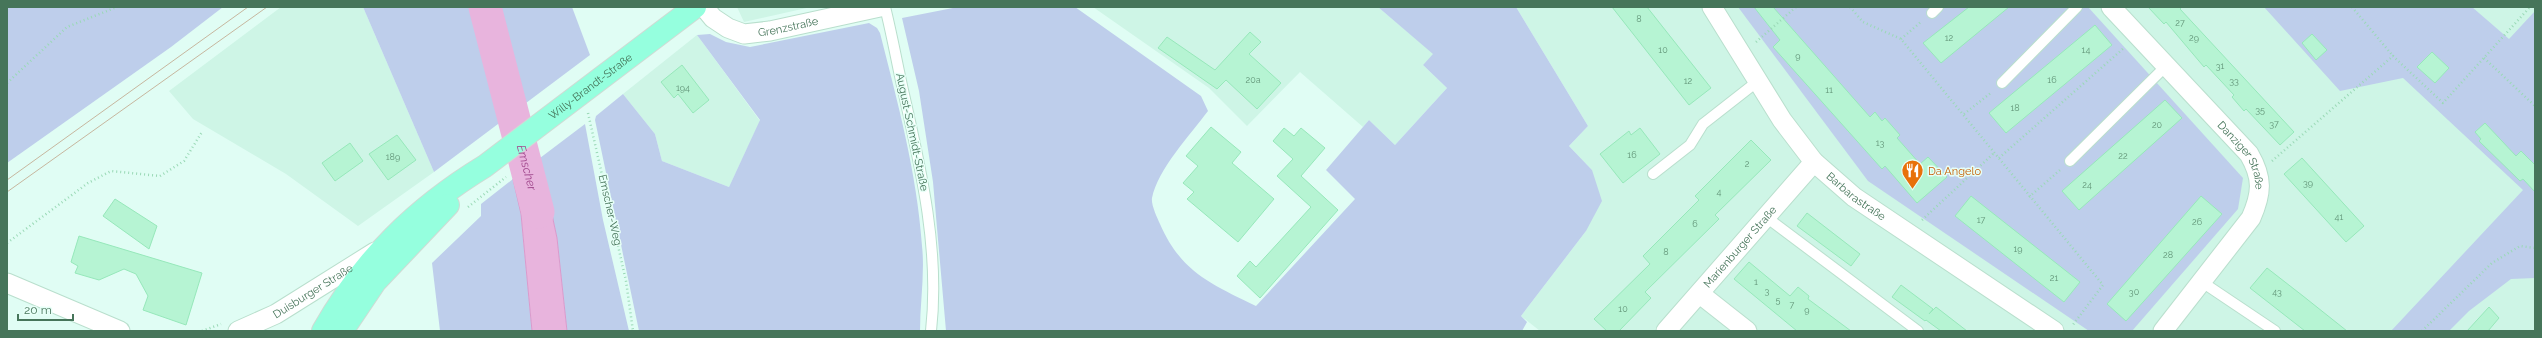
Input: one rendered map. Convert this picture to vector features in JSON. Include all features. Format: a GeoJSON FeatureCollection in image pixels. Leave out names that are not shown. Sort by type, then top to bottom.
{"type":"FeatureCollection","features":[{"type":"Feature","properties":{"kind":"main road","name":"Willy-Brandt-Straße"},"geometry":{"type":"LineString","coordinates":[[323,331],[338,304],[384,246],[448,189],[485,166],[695,7]]}},
{"type":"Feature","properties":{"kind":"main road","name":"Willy-Brandt-Straße"},"geometry":{"type":"LineString","coordinates":[[342,331],[375,282],[485,166]]}},
{"type":"Feature","properties":{"kind":"street","name":"Grenzstraße"},"geometry":{"type":"LineString","coordinates":[[704,7],[713,18],[728,28],[744,34],[770,31],[880,7]]}},
{"type":"Feature","properties":{"kind":"street","name":"Barbarastraße"},"geometry":{"type":"LineString","coordinates":[[1712,7],[1782,120],[1814,162],[1854,197],[2054,331]]}},
{"type":"Feature","properties":{"kind":"street","name":"Danziger Straße"},"geometry":{"type":"LineString","coordinates":[[2111,7],[2249,154],[2258,170],[2259,200],[2251,218],[2163,331]]}},
{"type":"Feature","properties":{"kind":"street","name":"Marienburger Straße"},"geometry":{"type":"LineString","coordinates":[[1666,331],[1700,294],[1814,162]]}},
{"type":"Feature","properties":{"kind":"street","name":"Duisburger Straße"},"geometry":{"type":"LineString","coordinates":[[238,331],[276,314],[384,246]]}},
{"type":"Feature","properties":{"kind":"street"},"geometry":{"type":"LineString","coordinates":[[7,283],[120,331]]}},
{"type":"Feature","properties":{"kind":"street"},"geometry":{"type":"LineString","coordinates":[[1700,294],[1747,331]]}},
{"type":"Feature","properties":{"kind":"lane","name":"August-Schmidt-Straße"},"geometry":{"type":"LineString","coordinates":[[885,7],[924,180],[931,251],[933,313],[931,331]]}},
{"type":"Feature","properties":{"kind":"lane"},"geometry":{"type":"LineString","coordinates":[[2002,83],[2078,7]]}},
{"type":"Feature","properties":{"kind":"lane"},"geometry":{"type":"LineString","coordinates":[[2070,161],[2166,66]]}},
{"type":"Feature","properties":{"kind":"lane"},"geometry":{"type":"LineString","coordinates":[[1653,174],[1690,145],[1703,124],[1758,81]]}},
{"type":"Feature","properties":{"kind":"lane"},"geometry":{"type":"LineString","coordinates":[[1766,217],[1918,331]]}},
{"type":"Feature","properties":{"kind":"lane"},"geometry":{"type":"LineString","coordinates":[[2202,282],[2275,331]]}},
{"type":"Feature","properties":{"kind":"path"},"geometry":{"type":"LineString","coordinates":[[7,83],[67,27],[117,7]]}},
{"type":"Feature","properties":{"kind":"path"},"geometry":{"type":"LineString","coordinates":[[1742,55],[1796,7]]}},
{"type":"Feature","properties":{"kind":"path"},"geometry":{"type":"LineString","coordinates":[[1850,7],[1863,22],[1901,39],[1964,114],[2029,197],[2103,285],[2068,331]]}},
{"type":"Feature","properties":{"kind":"path"},"geometry":{"type":"LineString","coordinates":[[2352,7],[2393,56],[2443,103],[2530,7]]}},
{"type":"Feature","properties":{"kind":"path"},"geometry":{"type":"LineString","coordinates":[[1901,39],[1935,10]]}},
{"type":"Feature","properties":{"kind":"path"},"geometry":{"type":"LineString","coordinates":[[1999,158],[2138,36]]}},
{"type":"Feature","properties":{"kind":"path"},"geometry":{"type":"LineString","coordinates":[[2258,170],[2272,160],[2393,56]]}},
{"type":"Feature","properties":{"kind":"path"},"geometry":{"type":"LineString","coordinates":[[2484,58],[2535,106]]}},
{"type":"Feature","properties":{"kind":"path"},"geometry":{"type":"LineString","coordinates":[[1964,114],[2002,83]]}},
{"type":"Feature","properties":{"kind":"path","name":"Emscher-Weg"},"geometry":{"type":"LineString","coordinates":[[583,91],[626,281],[633,331]]}},
{"type":"Feature","properties":{"kind":"path"},"geometry":{"type":"LineString","coordinates":[[7,243],[88,183],[111,171],[160,176],[184,161],[202,132]]}},
{"type":"Feature","properties":{"kind":"path"},"geometry":{"type":"LineString","coordinates":[[1908,233],[1994,153]]}},
{"type":"Feature","properties":{"kind":"path"},"geometry":{"type":"LineString","coordinates":[[2029,197],[2070,161]]}},
{"type":"Feature","properties":{"kind":"path"},"geometry":{"type":"LineString","coordinates":[[2422,331],[2492,263],[2520,246],[2535,248]]}},
{"type":"Feature","properties":{"kind":"shaded area"},"geometry":{"type":"Polygon","coordinates":[[[7,7],[223,7],[171,47],[7,163],[7,7]]]}},
{"type":"Feature","properties":{"kind":"shaded area"},"geometry":{"type":"Polygon","coordinates":[[[281,7],[363,7],[434,172],[358,226],[286,174],[193,119],[169,91],[281,7]]]}},
{"type":"Feature","properties":{"kind":"shaded area"},"geometry":{"type":"Polygon","coordinates":[[[363,7],[572,7],[590,55],[434,172],[363,7]]]}},
{"type":"Feature","properties":{"kind":"shaded area"},"geometry":{"type":"Polygon","coordinates":[[[737,7],[811,7],[744,22],[737,7]]]}},
{"type":"Feature","properties":{"kind":"shaded area"},"geometry":{"type":"Polygon","coordinates":[[[958,7],[1075,7],[1201,96],[1208,111],[1168,164],[1161,176],[1155,187],[1152,198],[1153,207],[1168,240],[1188,265],[1211,283],[1256,306],[1355,199],[1326,170],[1369,120],[1395,145],[1447,88],[1423,65],[1433,54],[1378,7],[1516,7],[1588,126],[1569,146],[1592,170],[1602,201],[1586,231],[1521,316],[1527,322],[1522,331],[946,331],[933,182],[919,91],[902,18],[958,7]]]}},
{"type":"Feature","properties":{"kind":"shaded area"},"geometry":{"type":"Polygon","coordinates":[[[1093,7],[1378,7],[1434,54],[1423,65],[1447,88],[1395,145],[1369,120],[1363,127],[1300,72],[1247,126],[1209,88],[1093,7]]]}},
{"type":"Feature","properties":{"kind":"shaded area"},"geometry":{"type":"Polygon","coordinates":[[[1516,7],[2535,7],[2535,331],[1540,331],[1521,316],[1586,231],[1592,170],[1569,146],[1588,126],[1516,7]]]}},
{"type":"Feature","properties":{"kind":"shaded area"},"geometry":{"type":"Polygon","coordinates":[[[1738,7],[2088,7],[2243,178],[2238,209],[2132,331],[2089,331],[1868,181],[1738,7]]]}},
{"type":"Feature","properties":{"kind":"shaded area"},"geometry":{"type":"Polygon","coordinates":[[[2264,7],[2472,7],[2509,39],[2535,11],[2535,278],[2511,279],[2469,311],[2449,331],[2391,331],[2523,190],[2403,78],[2340,91],[2264,7]]]}},
{"type":"Feature","properties":{"kind":"shaded area"},"geometry":{"type":"Polygon","coordinates":[[[869,23],[877,28],[880,33],[906,139],[916,192],[923,256],[920,331],[639,331],[595,120],[596,116],[623,94],[655,134],[662,161],[729,187],[760,120],[697,35],[710,34],[726,42],[750,47],[869,23]]]}},
{"type":"Feature","properties":{"kind":"shaded area"},"geometry":{"type":"Polygon","coordinates":[[[697,35],[760,121],[729,187],[662,161],[655,134],[623,94],[697,35]]]}},
{"type":"Feature","properties":{"kind":"shaded area"},"geometry":{"type":"Polygon","coordinates":[[[585,124],[603,220],[629,331],[567,331],[557,238],[540,158],[585,124]]]}},
{"type":"Feature","properties":{"kind":"shaded area"},"geometry":{"type":"Polygon","coordinates":[[[540,158],[557,238],[567,331],[532,331],[521,214],[513,179],[540,158]]]}},
{"type":"Feature","properties":{"kind":"shaded area"},"geometry":{"type":"Polygon","coordinates":[[[513,179],[521,214],[532,331],[440,331],[432,263],[481,216],[481,204],[513,179]]]}},
{"type":"Feature","properties":{"kind":"building"},"geometry":{"type":"Polygon","coordinates":[[[1612,7],[1647,7],[1711,88],[1689,105],[1612,7]]]}},
{"type":"Feature","properties":{"kind":"building"},"geometry":{"type":"Polygon","coordinates":[[[1754,7],[1773,7],[1870,117],[1875,112],[1882,121],[1885,118],[1900,135],[1897,138],[1920,164],[1928,157],[1947,177],[1917,203],[1885,166],[1882,169],[1773,47],[1780,40],[1754,7]]]}},
{"type":"Feature","properties":{"kind":"building"},"geometry":{"type":"Polygon","coordinates":[[[1969,7],[2009,7],[1941,63],[1923,43],[1969,7]]]}},
{"type":"Feature","properties":{"kind":"building"},"geometry":{"type":"Polygon","coordinates":[[[2148,7],[2182,7],[2180,9],[2294,132],[2280,145],[2246,109],[2244,111],[2232,97],[2234,95],[2206,65],[2204,67],[2166,22],[2164,24],[2148,7]]]}},
{"type":"Feature","properties":{"kind":"building"},"geometry":{"type":"Polygon","coordinates":[[[2095,25],[2112,45],[2006,133],[1989,113],[2095,25]]]}},
{"type":"Feature","properties":{"kind":"building"},"geometry":{"type":"Polygon","coordinates":[[[1250,32],[1261,42],[1249,54],[1281,83],[1257,109],[1226,80],[1217,89],[1158,48],[1167,37],[1215,70],[1250,32]]]}},
{"type":"Feature","properties":{"kind":"building"},"geometry":{"type":"Polygon","coordinates":[[[2312,34],[2327,50],[2316,60],[2302,43],[2312,34]]]}},
{"type":"Feature","properties":{"kind":"building"},"geometry":{"type":"Polygon","coordinates":[[[2432,52],[2449,68],[2435,83],[2417,67],[2432,52]]]}},
{"type":"Feature","properties":{"kind":"building"},"geometry":{"type":"Polygon","coordinates":[[[682,65],[709,100],[693,113],[678,94],[674,98],[661,82],[682,65]]]}},
{"type":"Feature","properties":{"kind":"building"},"geometry":{"type":"Polygon","coordinates":[[[2165,100],[2182,118],[2079,210],[2062,191],[2165,100]]]}},
{"type":"Feature","properties":{"kind":"building"},"geometry":{"type":"Polygon","coordinates":[[[2485,123],[2516,156],[2521,151],[2535,165],[2535,192],[2523,179],[2520,181],[2479,141],[2481,139],[2475,132],[2485,123]]]}},
{"type":"Feature","properties":{"kind":"building"},"geometry":{"type":"Polygon","coordinates":[[[1211,127],[1241,152],[1232,163],[1274,199],[1238,242],[1187,199],[1194,192],[1183,183],[1198,166],[1186,156],[1211,127]]]}},
{"type":"Feature","properties":{"kind":"building"},"geometry":{"type":"Polygon","coordinates":[[[1284,128],[1294,136],[1301,128],[1325,148],[1301,176],[1338,210],[1260,298],[1237,276],[1250,261],[1256,267],[1311,207],[1277,176],[1293,159],[1273,141],[1284,128]]]}},
{"type":"Feature","properties":{"kind":"building"},"geometry":{"type":"Polygon","coordinates":[[[1640,128],[1660,154],[1623,183],[1600,154],[1629,131],[1631,135],[1640,128]]]}},
{"type":"Feature","properties":{"kind":"building"},"geometry":{"type":"Polygon","coordinates":[[[397,135],[416,160],[388,180],[369,154],[397,135]]]}},
{"type":"Feature","properties":{"kind":"building"},"geometry":{"type":"Polygon","coordinates":[[[1751,140],[1771,160],[1715,215],[1719,219],[1645,292],[1651,298],[1619,331],[1607,331],[1594,319],[1650,264],[1643,256],[1699,200],[1695,196],[1751,140]]]}},
{"type":"Feature","properties":{"kind":"building"},"geometry":{"type":"Polygon","coordinates":[[[350,143],[363,161],[335,181],[322,163],[350,143]]]}},
{"type":"Feature","properties":{"kind":"building"},"geometry":{"type":"Polygon","coordinates":[[[2302,158],[2364,226],[2346,242],[2284,174],[2302,158]]]}},
{"type":"Feature","properties":{"kind":"building"},"geometry":{"type":"Polygon","coordinates":[[[1971,196],[2080,282],[2064,302],[1955,216],[1971,196]]]}},
{"type":"Feature","properties":{"kind":"building"},"geometry":{"type":"Polygon","coordinates":[[[2201,196],[2222,214],[2126,321],[2107,304],[2201,196]]]}},
{"type":"Feature","properties":{"kind":"building"},"geometry":{"type":"Polygon","coordinates":[[[115,199],[157,226],[149,249],[103,216],[115,199]]]}},
{"type":"Feature","properties":{"kind":"building"},"geometry":{"type":"Polygon","coordinates":[[[1807,213],[1860,254],[1851,266],[1797,226],[1807,213]]]}},
{"type":"Feature","properties":{"kind":"building"},"geometry":{"type":"Polygon","coordinates":[[[79,236],[202,273],[186,325],[143,310],[148,296],[136,274],[124,269],[99,280],[75,273],[78,266],[71,262],[79,236]]]}},
{"type":"Feature","properties":{"kind":"building"},"geometry":{"type":"Polygon","coordinates":[[[1749,262],[1790,296],[1798,287],[1809,296],[1808,299],[1851,331],[1797,331],[1734,279],[1749,262]]]}},
{"type":"Feature","properties":{"kind":"building"},"geometry":{"type":"Polygon","coordinates":[[[2267,268],[2347,331],[2305,331],[2250,288],[2267,268]]]}},
{"type":"Feature","properties":{"kind":"building"},"geometry":{"type":"Polygon","coordinates":[[[1901,285],[1933,309],[1929,314],[1936,307],[1967,331],[1941,331],[1926,320],[1925,321],[1892,297],[1901,285]]]}},
{"type":"Feature","properties":{"kind":"building"},"geometry":{"type":"Polygon","coordinates":[[[2489,307],[2499,318],[2488,331],[2467,331],[2489,307]]]}},
{"type":"Feature","properties":{"kind":"waterway","name":"Emscher"},"geometry":{"type":"LineString","coordinates":[[485,7],[538,212]]}},
{"type":"Feature","properties":{"kind":"tram line"},"geometry":{"type":"LineString","coordinates":[[7,180],[248,7]]}},
{"type":"Feature","properties":{"kind":"tram line"},"geometry":{"type":"LineString","coordinates":[[7,192],[267,7]]}},
{"type":"Feature","properties":{"kind":"place","name":"Da Angelo"},"geometry":{"type":"Point","coordinates":[1913,190]}}]}
